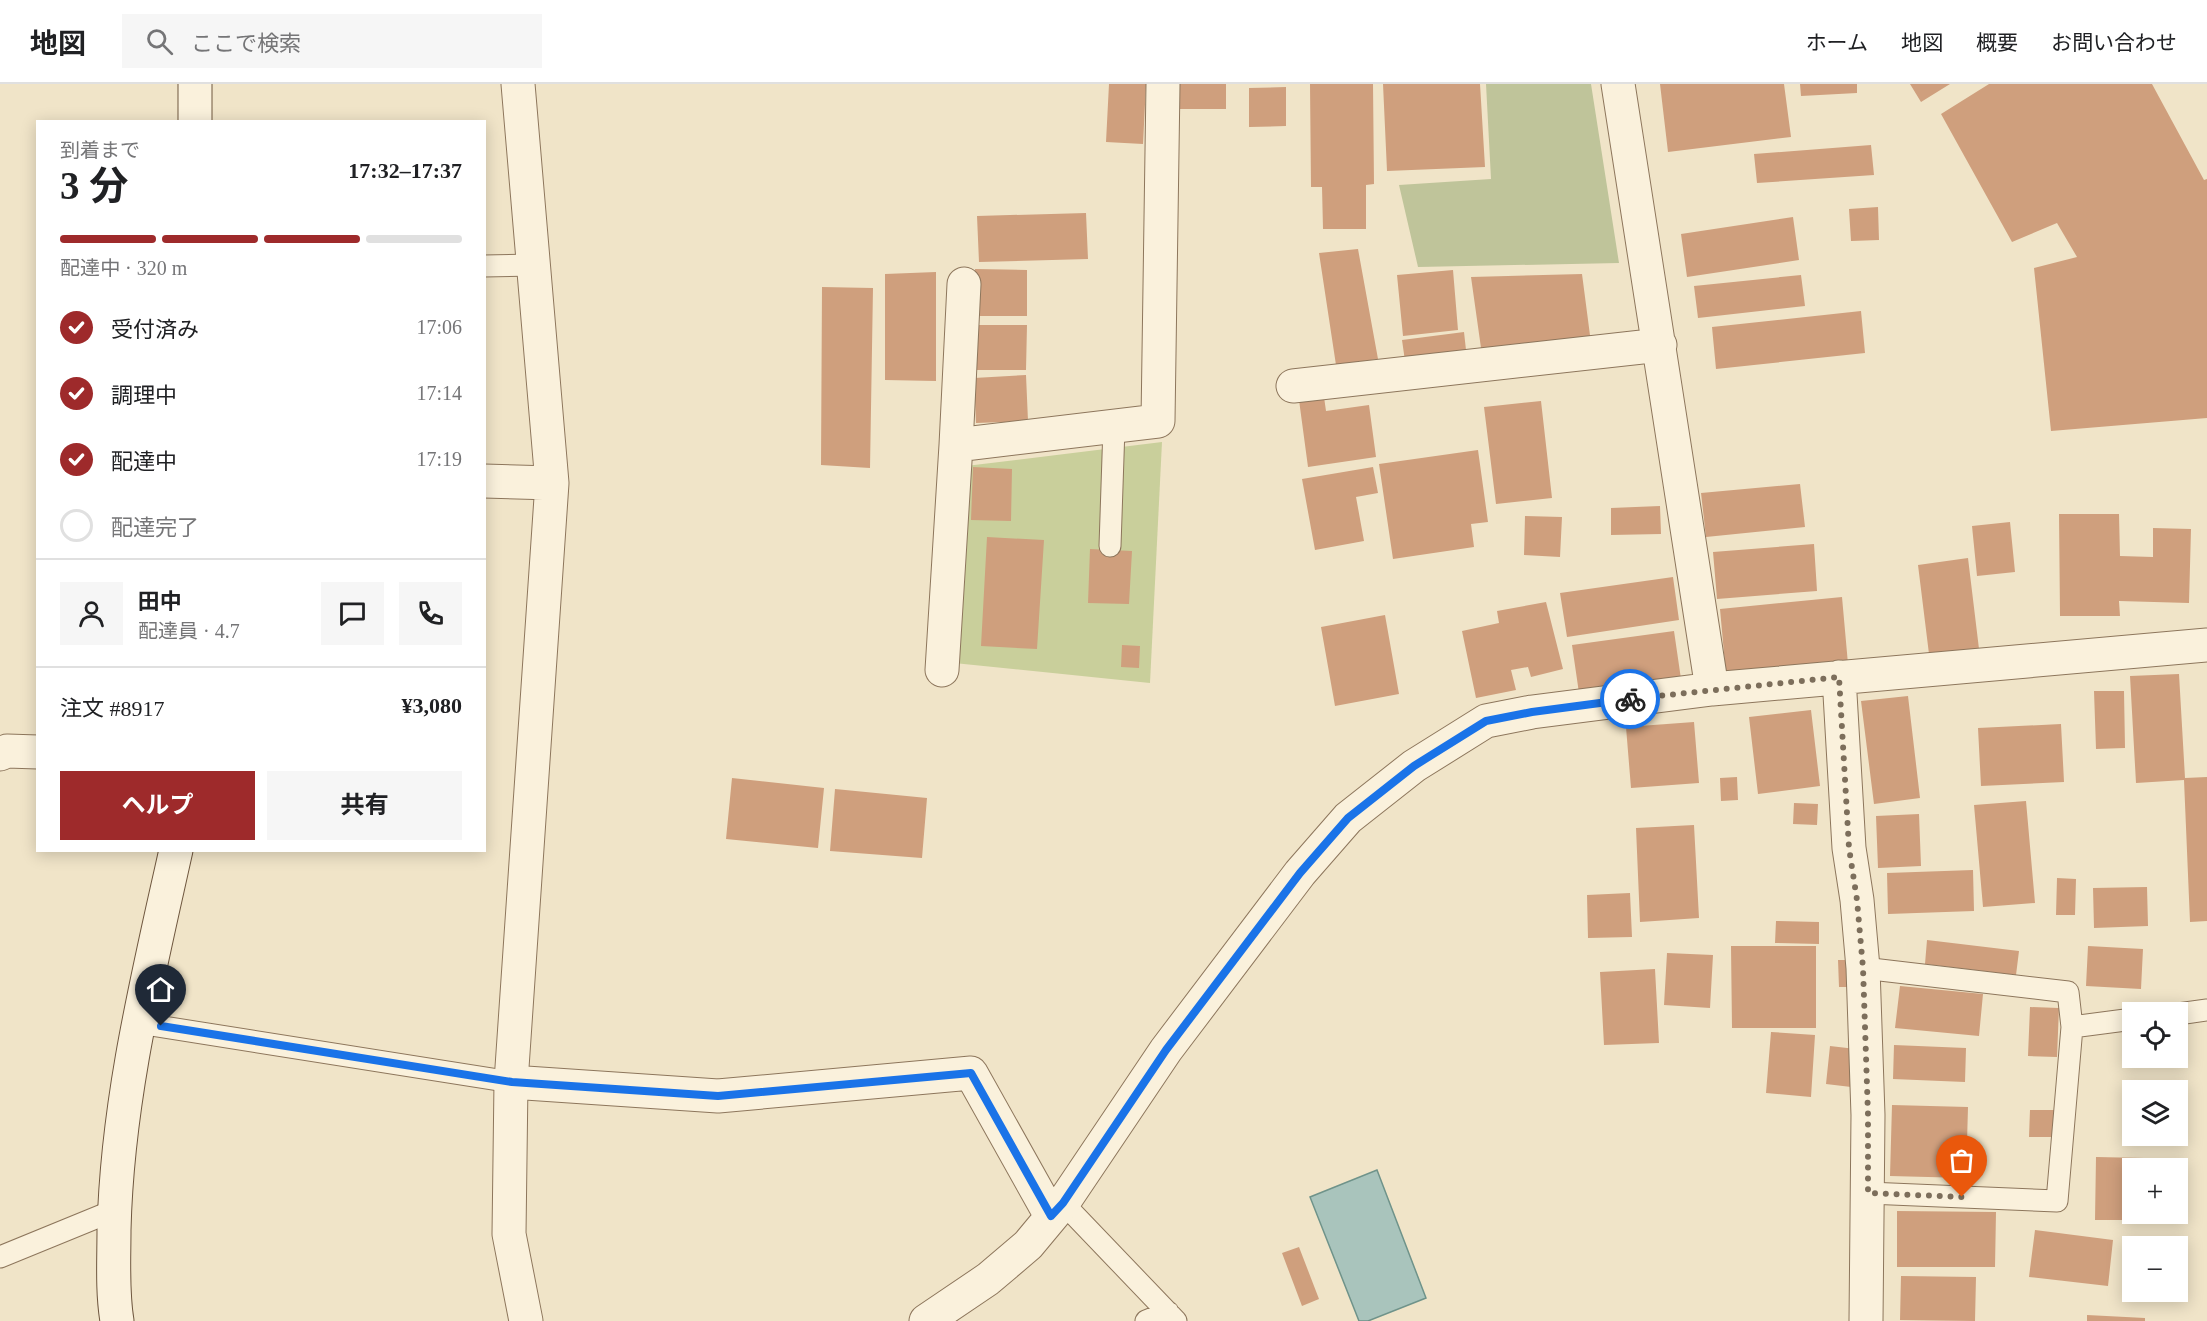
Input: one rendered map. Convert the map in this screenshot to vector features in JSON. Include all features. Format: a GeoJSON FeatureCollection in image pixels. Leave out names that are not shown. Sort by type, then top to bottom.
{"type":"FeatureCollection","features":[{"type":"Feature","properties":{"kind":"street"},"geometry":{"type":"LineString","coordinates":[[195,84],[195,120]]}},
{"type":"Feature","properties":{"kind":"street"},"geometry":{"type":"LineString","coordinates":[[518,84],[552,483],[512,1082],[509,1234],[526,1321]]}},
{"type":"Feature","properties":{"kind":"street"},"geometry":{"type":"LineString","coordinates":[[956,445],[1158,421],[1163,84]]}},
{"type":"Feature","properties":{"kind":"street"},"geometry":{"type":"LineString","coordinates":[[1618,84],[1712,689]]}},
{"type":"Feature","properties":{"kind":"street"},"geometry":{"type":"LineString","coordinates":[[942,670],[964,284]]}},
{"type":"Feature","properties":{"kind":"street"},"geometry":{"type":"LineString","coordinates":[[1293,386],[1660,345]]}},
{"type":"Feature","properties":{"kind":"street"},"geometry":{"type":"LineString","coordinates":[[486,481],[552,483]]}},
{"type":"Feature","properties":{"kind":"street"},"geometry":{"type":"LineString","coordinates":[[926,1321],[988,1279],[1028,1245],[1057,1209],[1166,1050],[1300,873],[1348,818],[1382,790],[1486,721],[1532,712],[1712,689],[2207,645]]}},
{"type":"Feature","properties":{"kind":"street"},"geometry":{"type":"LineString","coordinates":[[1839,677],[1849,848],[1857,900],[1863,968],[1868,1115],[1866,1321]]}},
{"type":"Feature","properties":{"kind":"street"},"geometry":{"type":"LineString","coordinates":[[0,754],[36,752]]}},
{"type":"Feature","properties":{"kind":"street"},"geometry":{"type":"LineString","coordinates":[[117,1321],[114,1260],[118,1159],[138,1023],[176,852]]}},
{"type":"Feature","properties":{"kind":"street"},"geometry":{"type":"LineString","coordinates":[[512,1082],[718,1096],[971,1073],[1057,1209]]}},
{"type":"Feature","properties":{"kind":"lane"},"geometry":{"type":"LineString","coordinates":[[486,266],[534,265]]}},
{"type":"Feature","properties":{"kind":"lane"},"geometry":{"type":"LineString","coordinates":[[1110,546],[1114,427]]}},
{"type":"Feature","properties":{"kind":"lane"},"geometry":{"type":"LineString","coordinates":[[1863,968],[2068,992],[2072,1027],[2057,1201],[1868,1193]]}},
{"type":"Feature","properties":{"kind":"lane"},"geometry":{"type":"LineString","coordinates":[[2188,1013],[2207,1010]]}},
{"type":"Feature","properties":{"kind":"lane"},"geometry":{"type":"LineString","coordinates":[[2072,1027],[2122,1020]]}},
{"type":"Feature","properties":{"kind":"lane"},"geometry":{"type":"LineString","coordinates":[[138,1023],[512,1082]]}},
{"type":"Feature","properties":{"kind":"lane"},"geometry":{"type":"LineString","coordinates":[[1057,1209],[1172,1317]]}},
{"type":"Feature","properties":{"kind":"lane"},"geometry":{"type":"LineString","coordinates":[[0,1257],[115,1210]]}},
{"type":"Feature","properties":{"kind":"lane"},"geometry":{"type":"LineString","coordinates":[[1146,1321],[1172,1317]]}},
{"type":"Feature","properties":{"kind":"green space"},"geometry":{"type":"Polygon","coordinates":[[[1486,84],[1591,84],[1619,263],[1418,267],[1399,185],[1491,179],[1486,84]]]}},
{"type":"Feature","properties":{"kind":"green space"},"geometry":{"type":"Polygon","coordinates":[[[1162,442],[1150,683],[954,663],[966,466],[1162,442]]]}},
{"type":"Feature","properties":{"kind":"water"},"geometry":{"type":"Polygon","coordinates":[[[1377,1170],[1426,1298],[1368,1321],[1359,1321],[1310,1197],[1377,1170]]]}},
{"type":"Feature","properties":{"kind":"building"},"geometry":{"type":"Polygon","coordinates":[[[1109,84],[1146,84],[1143,144],[1106,142],[1109,84]]]}},
{"type":"Feature","properties":{"kind":"building"},"geometry":{"type":"Polygon","coordinates":[[[1179,84],[1226,84],[1226,109],[1179,109],[1179,84]]]}},
{"type":"Feature","properties":{"kind":"building"},"geometry":{"type":"Polygon","coordinates":[[[1310,84],[1373,84],[1374,184],[1366,185],[1366,229],[1323,229],[1322,187],[1311,187],[1310,84]]]}},
{"type":"Feature","properties":{"kind":"building"},"geometry":{"type":"Polygon","coordinates":[[[1383,84],[1480,84],[1485,167],[1387,171],[1383,84]]]}},
{"type":"Feature","properties":{"kind":"building"},"geometry":{"type":"Polygon","coordinates":[[[1660,84],[1784,84],[1791,137],[1668,152],[1660,84]]]}},
{"type":"Feature","properties":{"kind":"building"},"geometry":{"type":"Polygon","coordinates":[[[1800,84],[1857,84],[1857,93],[1801,96],[1800,84]]]}},
{"type":"Feature","properties":{"kind":"building"},"geometry":{"type":"Polygon","coordinates":[[[1910,84],[1950,84],[1921,102],[1910,84]]]}},
{"type":"Feature","properties":{"kind":"building"},"geometry":{"type":"Polygon","coordinates":[[[1989,84],[2152,84],[2204,180],[2207,179],[2207,418],[2051,431],[2034,268],[2077,257],[2057,223],[2012,242],[1941,114],[1989,84]]]}},
{"type":"Feature","properties":{"kind":"building"},"geometry":{"type":"Polygon","coordinates":[[[1286,87],[1286,126],[1249,127],[1249,88],[1286,87]]]}},
{"type":"Feature","properties":{"kind":"building"},"geometry":{"type":"Polygon","coordinates":[[[1871,145],[1874,175],[1757,183],[1754,154],[1871,145]]]}},
{"type":"Feature","properties":{"kind":"building"},"geometry":{"type":"Polygon","coordinates":[[[1878,207],[1879,240],[1851,241],[1849,209],[1878,207]]]}},
{"type":"Feature","properties":{"kind":"building"},"geometry":{"type":"Polygon","coordinates":[[[1086,213],[1088,259],[979,262],[977,216],[1086,213]]]}},
{"type":"Feature","properties":{"kind":"building"},"geometry":{"type":"Polygon","coordinates":[[[1793,217],[1799,260],[1687,277],[1681,234],[1793,217]]]}},
{"type":"Feature","properties":{"kind":"building"},"geometry":{"type":"Polygon","coordinates":[[[1358,249],[1378,359],[1336,365],[1319,253],[1358,249]]]}},
{"type":"Feature","properties":{"kind":"building"},"geometry":{"type":"Polygon","coordinates":[[[975,269],[1027,270],[1027,316],[975,316],[975,269]]]}},
{"type":"Feature","properties":{"kind":"building"},"geometry":{"type":"Polygon","coordinates":[[[1453,270],[1458,330],[1403,336],[1397,275],[1453,270]]]}},
{"type":"Feature","properties":{"kind":"building"},"geometry":{"type":"Polygon","coordinates":[[[936,272],[936,381],[885,380],[885,274],[936,272]]]}},
{"type":"Feature","properties":{"kind":"building"},"geometry":{"type":"Polygon","coordinates":[[[1582,274],[1591,343],[1482,355],[1471,277],[1582,274]]]}},
{"type":"Feature","properties":{"kind":"building"},"geometry":{"type":"Polygon","coordinates":[[[1801,275],[1805,306],[1698,318],[1694,286],[1801,275]]]}},
{"type":"Feature","properties":{"kind":"building"},"geometry":{"type":"Polygon","coordinates":[[[822,287],[873,288],[870,468],[821,465],[822,287]]]}},
{"type":"Feature","properties":{"kind":"building"},"geometry":{"type":"Polygon","coordinates":[[[1861,311],[1865,353],[1716,369],[1712,327],[1861,311]]]}},
{"type":"Feature","properties":{"kind":"building"},"geometry":{"type":"Polygon","coordinates":[[[974,325],[1027,325],[1026,370],[974,370],[974,325]]]}},
{"type":"Feature","properties":{"kind":"building"},"geometry":{"type":"Polygon","coordinates":[[[1464,332],[1467,359],[1406,368],[1402,340],[1464,332]]]}},
{"type":"Feature","properties":{"kind":"building"},"geometry":{"type":"Polygon","coordinates":[[[1026,375],[1028,421],[976,423],[974,378],[1026,375]]]}},
{"type":"Feature","properties":{"kind":"building"},"geometry":{"type":"Polygon","coordinates":[[[1324,397],[1326,411],[1369,405],[1376,457],[1308,467],[1299,400],[1324,397]]]}},
{"type":"Feature","properties":{"kind":"building"},"geometry":{"type":"Polygon","coordinates":[[[1541,401],[1552,498],[1496,504],[1484,407],[1541,401]]]}},
{"type":"Feature","properties":{"kind":"building"},"geometry":{"type":"Polygon","coordinates":[[[1478,450],[1488,522],[1471,524],[1474,547],[1393,559],[1379,464],[1478,450]]]}},
{"type":"Feature","properties":{"kind":"building"},"geometry":{"type":"Polygon","coordinates":[[[973,467],[1012,469],[1011,521],[971,520],[973,467]]]}},
{"type":"Feature","properties":{"kind":"building"},"geometry":{"type":"Polygon","coordinates":[[[1373,467],[1378,493],[1356,497],[1364,541],[1315,550],[1302,479],[1373,467]]]}},
{"type":"Feature","properties":{"kind":"building"},"geometry":{"type":"Polygon","coordinates":[[[1800,484],[1805,527],[1706,537],[1701,493],[1800,484]]]}},
{"type":"Feature","properties":{"kind":"building"},"geometry":{"type":"Polygon","coordinates":[[[1660,506],[1661,534],[1611,535],[1611,508],[1660,506]]]}},
{"type":"Feature","properties":{"kind":"building"},"geometry":{"type":"Polygon","coordinates":[[[2059,514],[2119,514],[2120,556],[2153,557],[2153,528],[2191,529],[2189,603],[2119,601],[2120,616],[2060,616],[2059,514]]]}},
{"type":"Feature","properties":{"kind":"building"},"geometry":{"type":"Polygon","coordinates":[[[1525,516],[1562,517],[1560,557],[1524,555],[1525,516]]]}},
{"type":"Feature","properties":{"kind":"building"},"geometry":{"type":"Polygon","coordinates":[[[2010,522],[2015,572],[1977,576],[1972,526],[2010,522]]]}},
{"type":"Feature","properties":{"kind":"building"},"geometry":{"type":"Polygon","coordinates":[[[987,537],[1044,540],[1037,649],[981,646],[987,537]]]}},
{"type":"Feature","properties":{"kind":"building"},"geometry":{"type":"Polygon","coordinates":[[[1814,544],[1817,591],[1717,599],[1713,552],[1814,544]]]}},
{"type":"Feature","properties":{"kind":"building"},"geometry":{"type":"Polygon","coordinates":[[[1090,549],[1132,551],[1129,604],[1088,603],[1090,549]]]}},
{"type":"Feature","properties":{"kind":"building"},"geometry":{"type":"Polygon","coordinates":[[[1968,558],[1979,649],[1929,654],[1918,565],[1968,558]]]}},
{"type":"Feature","properties":{"kind":"building"},"geometry":{"type":"Polygon","coordinates":[[[1673,577],[1679,620],[1567,637],[1560,593],[1673,577]]]}},
{"type":"Feature","properties":{"kind":"building"},"geometry":{"type":"Polygon","coordinates":[[[1842,597],[1848,664],[1726,675],[1720,609],[1842,597]]]}},
{"type":"Feature","properties":{"kind":"building"},"geometry":{"type":"Polygon","coordinates":[[[1546,602],[1563,669],[1531,677],[1528,667],[1511,670],[1516,690],[1476,698],[1462,631],[1499,623],[1497,611],[1546,602]]]}},
{"type":"Feature","properties":{"kind":"building"},"geometry":{"type":"Polygon","coordinates":[[[1385,615],[1399,694],[1335,706],[1321,627],[1385,615]]]}},
{"type":"Feature","properties":{"kind":"building"},"geometry":{"type":"Polygon","coordinates":[[[1674,631],[1681,679],[1579,693],[1572,645],[1674,631]]]}},
{"type":"Feature","properties":{"kind":"building"},"geometry":{"type":"Polygon","coordinates":[[[1122,645],[1140,646],[1139,668],[1121,667],[1122,645]]]}},
{"type":"Feature","properties":{"kind":"building"},"geometry":{"type":"Polygon","coordinates":[[[2179,674],[2185,778],[2207,777],[2207,921],[2190,922],[2184,780],[2136,783],[2130,676],[2179,674]]]}},
{"type":"Feature","properties":{"kind":"building"},"geometry":{"type":"Polygon","coordinates":[[[2094,691],[2124,691],[2125,748],[2096,749],[2094,691]]]}},
{"type":"Feature","properties":{"kind":"building"},"geometry":{"type":"Polygon","coordinates":[[[1908,696],[1920,798],[1874,804],[1861,701],[1908,696]]]}},
{"type":"Feature","properties":{"kind":"building"},"geometry":{"type":"Polygon","coordinates":[[[1811,710],[1820,786],[1758,794],[1749,717],[1811,710]]]}},
{"type":"Feature","properties":{"kind":"building"},"geometry":{"type":"Polygon","coordinates":[[[1694,722],[1699,783],[1631,788],[1626,727],[1694,722]]]}},
{"type":"Feature","properties":{"kind":"building"},"geometry":{"type":"Polygon","coordinates":[[[2061,724],[2064,782],[1981,786],[1978,728],[2061,724]]]}},
{"type":"Feature","properties":{"kind":"building"},"geometry":{"type":"Polygon","coordinates":[[[1737,777],[1738,800],[1721,801],[1720,778],[1737,777]]]}},
{"type":"Feature","properties":{"kind":"building"},"geometry":{"type":"Polygon","coordinates":[[[732,778],[824,788],[818,848],[726,839],[732,778]]]}},
{"type":"Feature","properties":{"kind":"building"},"geometry":{"type":"Polygon","coordinates":[[[835,789],[927,798],[922,858],[830,851],[835,789]]]}},
{"type":"Feature","properties":{"kind":"building"},"geometry":{"type":"Polygon","coordinates":[[[2026,801],[2035,903],[1983,907],[1974,805],[2026,801]]]}},
{"type":"Feature","properties":{"kind":"building"},"geometry":{"type":"Polygon","coordinates":[[[1794,803],[1818,804],[1817,825],[1793,824],[1794,803]]]}},
{"type":"Feature","properties":{"kind":"building"},"geometry":{"type":"Polygon","coordinates":[[[1919,814],[1921,866],[1878,868],[1876,816],[1919,814]]]}},
{"type":"Feature","properties":{"kind":"building"},"geometry":{"type":"Polygon","coordinates":[[[1694,825],[1699,918],[1640,922],[1636,828],[1694,825]]]}},
{"type":"Feature","properties":{"kind":"building"},"geometry":{"type":"Polygon","coordinates":[[[1973,870],[1974,911],[1888,914],[1887,873],[1973,870]]]}},
{"type":"Feature","properties":{"kind":"building"},"geometry":{"type":"Polygon","coordinates":[[[2057,878],[2076,879],[2075,915],[2056,915],[2057,878]]]}},
{"type":"Feature","properties":{"kind":"building"},"geometry":{"type":"Polygon","coordinates":[[[2147,887],[2148,926],[2094,928],[2093,888],[2147,887]]]}},
{"type":"Feature","properties":{"kind":"building"},"geometry":{"type":"Polygon","coordinates":[[[1630,893],[1632,937],[1588,938],[1587,895],[1630,893]]]}},
{"type":"Feature","properties":{"kind":"building"},"geometry":{"type":"Polygon","coordinates":[[[1776,921],[1819,922],[1819,944],[1775,943],[1776,921]]]}},
{"type":"Feature","properties":{"kind":"building"},"geometry":{"type":"Polygon","coordinates":[[[1927,940],[2019,951],[2016,975],[1925,964],[1927,940]]]}},
{"type":"Feature","properties":{"kind":"building"},"geometry":{"type":"Polygon","coordinates":[[[1731,946],[1816,946],[1816,1028],[1732,1028],[1731,946]]]}},
{"type":"Feature","properties":{"kind":"building"},"geometry":{"type":"Polygon","coordinates":[[[2088,946],[2143,949],[2141,989],[2086,986],[2088,946]]]}},
{"type":"Feature","properties":{"kind":"building"},"geometry":{"type":"Polygon","coordinates":[[[1667,953],[1713,955],[1710,1008],[1664,1005],[1667,953]]]}},
{"type":"Feature","properties":{"kind":"building"},"geometry":{"type":"Polygon","coordinates":[[[1838,960],[1849,960],[1850,987],[1839,987],[1838,960]]]}},
{"type":"Feature","properties":{"kind":"building"},"geometry":{"type":"Polygon","coordinates":[[[1655,969],[1659,1043],[1604,1045],[1600,972],[1655,969]]]}},
{"type":"Feature","properties":{"kind":"building"},"geometry":{"type":"Polygon","coordinates":[[[1900,986],[1983,994],[1979,1036],[1895,1028],[1900,986]]]}},
{"type":"Feature","properties":{"kind":"building"},"geometry":{"type":"Polygon","coordinates":[[[2030,1007],[2059,1008],[2057,1057],[2028,1056],[2030,1007]]]}},
{"type":"Feature","properties":{"kind":"building"},"geometry":{"type":"Polygon","coordinates":[[[1771,1032],[1815,1035],[1811,1097],[1766,1093],[1771,1032]]]}},
{"type":"Feature","properties":{"kind":"building"},"geometry":{"type":"Polygon","coordinates":[[[1894,1045],[1966,1048],[1965,1082],[1893,1079],[1894,1045]]]}},
{"type":"Feature","properties":{"kind":"building"},"geometry":{"type":"Polygon","coordinates":[[[1830,1046],[1873,1051],[1868,1089],[1826,1084],[1830,1046]]]}},
{"type":"Feature","properties":{"kind":"building"},"geometry":{"type":"Polygon","coordinates":[[[1892,1105],[1968,1107],[1966,1178],[1890,1176],[1892,1105]]]}},
{"type":"Feature","properties":{"kind":"building"},"geometry":{"type":"Polygon","coordinates":[[[2030,1110],[2054,1110],[2053,1137],[2029,1137],[2030,1110]]]}},
{"type":"Feature","properties":{"kind":"building"},"geometry":{"type":"Polygon","coordinates":[[[2096,1157],[2144,1158],[2122,1158],[2122,1220],[2095,1220],[2096,1157]]]}},
{"type":"Feature","properties":{"kind":"building"},"geometry":{"type":"Polygon","coordinates":[[[1897,1211],[1996,1212],[1995,1267],[1897,1267],[1897,1211]]]}},
{"type":"Feature","properties":{"kind":"building"},"geometry":{"type":"Polygon","coordinates":[[[2035,1230],[2113,1240],[2108,1286],[2029,1277],[2035,1230]]]}},
{"type":"Feature","properties":{"kind":"building"},"geometry":{"type":"Polygon","coordinates":[[[1299,1247],[1319,1299],[1302,1306],[1282,1253],[1299,1247]]]}},
{"type":"Feature","properties":{"kind":"building"},"geometry":{"type":"Polygon","coordinates":[[[1901,1276],[1976,1277],[1975,1321],[1900,1320],[1901,1276]]]}},
{"type":"Feature","properties":{"kind":"building"},"geometry":{"type":"Polygon","coordinates":[[[2087,1315],[2145,1318],[2145,1321],[2087,1321],[2087,1315]]]}},
{"type":"Feature","properties":{"kind":"way so far"},"geometry":{"type":"LineString","coordinates":[[1630,699],[1839,677],[1849,848],[1857,900],[1863,968],[1868,1193],[1962,1197]]}},
{"type":"Feature","properties":{"kind":"route"},"geometry":{"type":"LineString","coordinates":[[161,1026],[512,1082],[718,1096],[971,1073],[1051,1216],[1063,1203],[1166,1050],[1300,873],[1348,818],[1414,766],[1486,721],[1532,712],[1630,699]]}}]}
